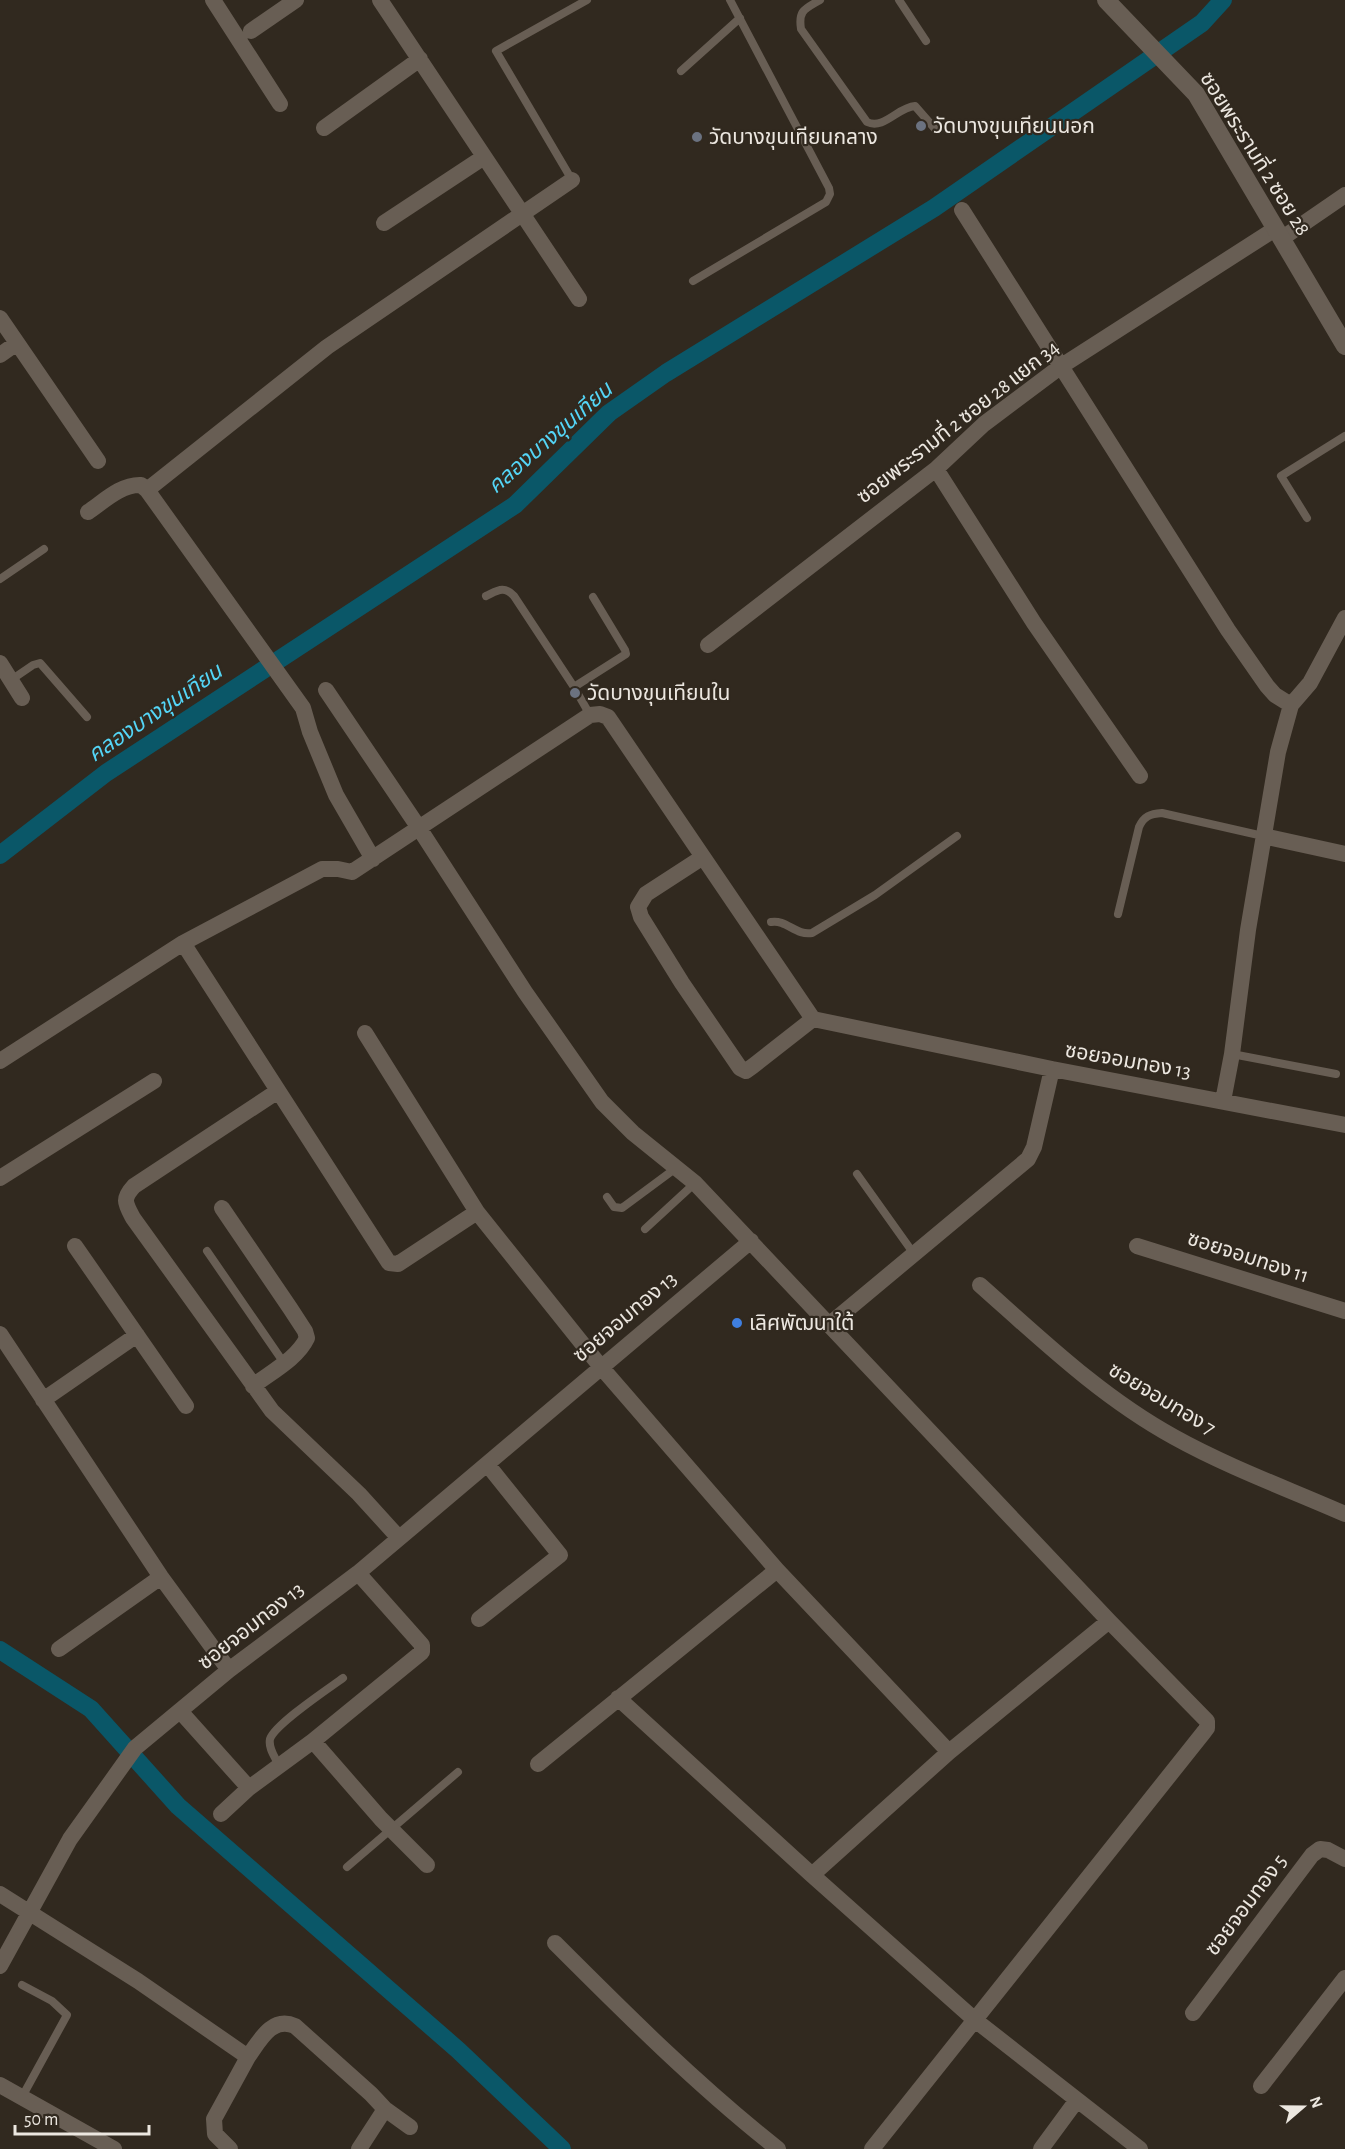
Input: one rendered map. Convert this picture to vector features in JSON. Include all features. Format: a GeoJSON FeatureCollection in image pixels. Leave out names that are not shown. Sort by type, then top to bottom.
{"type":"FeatureCollection","features":[{"type":"Feature","properties":{"kind":"street"},"geometry":{"type":"LineString","coordinates":[[213,0],[280,104]]}},
{"type":"Feature","properties":{"kind":"street"},"geometry":{"type":"LineString","coordinates":[[251,31],[296,0]]}},
{"type":"Feature","properties":{"kind":"street"},"geometry":{"type":"LineString","coordinates":[[380,0],[579,299]]}},
{"type":"Feature","properties":{"kind":"street","name":"ซอยพระรามที่ 2 ซอย 28"},"geometry":{"type":"LineString","coordinates":[[1106,0],[1196,94],[1345,346]]}},
{"type":"Feature","properties":{"kind":"street"},"geometry":{"type":"LineString","coordinates":[[324,128],[420,59]]}},
{"type":"Feature","properties":{"kind":"street"},"geometry":{"type":"LineString","coordinates":[[384,223],[484,157]]}},
{"type":"Feature","properties":{"kind":"street"},"geometry":{"type":"LineString","coordinates":[[147,490],[327,347],[572,180]]}},
{"type":"Feature","properties":{"kind":"street","name":"ซอยพระรามที่ 2 ซอย 28 แยก 34"},"geometry":{"type":"LineString","coordinates":[[708,645],[936,469],[984,424],[1060,367],[1345,195]]}},
{"type":"Feature","properties":{"kind":"street"},"geometry":{"type":"LineString","coordinates":[[962,210],[1228,630],[1267,686],[1275,695],[1291,705]]}},
{"type":"Feature","properties":{"kind":"street"},"geometry":{"type":"LineString","coordinates":[[0,318],[98,461]]}},
{"type":"Feature","properties":{"kind":"street"},"geometry":{"type":"LineString","coordinates":[[0,356],[17,343]]}},
{"type":"Feature","properties":{"kind":"street"},"geometry":{"type":"LineString","coordinates":[[936,469],[1034,624],[1140,776]]}},
{"type":"Feature","properties":{"kind":"street"},"geometry":{"type":"LineString","coordinates":[[88,512],[116,492],[130,486],[141,485],[147,490],[303,708],[310,732],[336,795],[373,859]]}},
{"type":"Feature","properties":{"kind":"street"},"geometry":{"type":"LineString","coordinates":[[1222,1101],[1232,1054],[1263,836],[1278,752],[1291,705],[1337,650],[1345,618]]}},
{"type":"Feature","properties":{"kind":"street"},"geometry":{"type":"LineString","coordinates":[[0,663],[22,698]]}},
{"type":"Feature","properties":{"kind":"street"},"geometry":{"type":"LineString","coordinates":[[326,690],[525,992],[602,1102],[633,1133],[695,1183],[1109,1621],[1206,1719],[1207,1728],[872,2149]]}},
{"type":"Feature","properties":{"kind":"street"},"geometry":{"type":"LineString","coordinates":[[0,1061],[183,943],[322,869],[352,872],[590,716],[600,714],[608,717],[703,857],[757,931],[813,1019],[1052,1069]]}},
{"type":"Feature","properties":{"kind":"street"},"geometry":{"type":"LineString","coordinates":[[1263,836],[1345,854]]}},
{"type":"Feature","properties":{"kind":"street"},"geometry":{"type":"LineString","coordinates":[[703,857],[645,894],[639,907],[641,917],[682,983],[740,1068],[746,1071],[813,1019]]}},
{"type":"Feature","properties":{"kind":"street"},"geometry":{"type":"LineString","coordinates":[[183,943],[389,1263],[398,1264],[477,1212]]}},
{"type":"Feature","properties":{"kind":"street"},"geometry":{"type":"LineString","coordinates":[[366,1033],[477,1212],[601,1367],[777,1570],[950,1752]]}},
{"type":"Feature","properties":{"kind":"street","name":"ซอยจอมทอง 13"},"geometry":{"type":"LineString","coordinates":[[830,1324],[1028,1159],[1034,1148],[1052,1069],[1345,1125]]}},
{"type":"Feature","properties":{"kind":"street"},"geometry":{"type":"LineString","coordinates":[[0,1178],[154,1081]]}},
{"type":"Feature","properties":{"kind":"street"},"geometry":{"type":"LineString","coordinates":[[278,1091],[134,1186],[125,1201],[133,1218],[272,1411],[359,1494],[399,1538]]}},
{"type":"Feature","properties":{"kind":"street"},"geometry":{"type":"LineString","coordinates":[[222,1208],[305,1331],[307,1338],[304,1344],[284,1363],[253,1386]]}},
{"type":"Feature","properties":{"kind":"street","name":"ซอยจอมทอง 13"},"geometry":{"type":"LineString","coordinates":[[0,1966],[70,1839],[135,1748],[229,1670],[358,1573],[751,1241]]}},
{"type":"Feature","properties":{"kind":"street"},"geometry":{"type":"LineString","coordinates":[[75,1246],[186,1406]]}},
{"type":"Feature","properties":{"kind":"street","name":"ซอยจอมทอง 11"},"geometry":{"type":"LineString","coordinates":[[1137,1246],[1345,1311]]}},
{"type":"Feature","properties":{"kind":"street","name":"ซอยจอมทอง 7"},"geometry":{"type":"LineString","coordinates":[[980,1285],[1093,1384],[1173,1437],[1234,1467],[1345,1514]]}},
{"type":"Feature","properties":{"kind":"street"},"geometry":{"type":"LineString","coordinates":[[0,1334],[161,1577],[229,1670]]}},
{"type":"Feature","properties":{"kind":"street"},"geometry":{"type":"LineString","coordinates":[[43,1400],[137,1335]]}},
{"type":"Feature","properties":{"kind":"street"},"geometry":{"type":"LineString","coordinates":[[479,1619],[560,1556],[487,1464]]}},
{"type":"Feature","properties":{"kind":"street"},"geometry":{"type":"LineString","coordinates":[[538,1764],[777,1570]]}},
{"type":"Feature","properties":{"kind":"street"},"geometry":{"type":"LineString","coordinates":[[221,1814],[249,1788],[313,1741],[419,1656],[423,1649],[358,1573]]}},
{"type":"Feature","properties":{"kind":"street"},"geometry":{"type":"LineString","coordinates":[[59,1648],[161,1577]]}},
{"type":"Feature","properties":{"kind":"street"},"geometry":{"type":"LineString","coordinates":[[812,1875],[950,1752],[1109,1621]]}},
{"type":"Feature","properties":{"kind":"street"},"geometry":{"type":"LineString","coordinates":[[618,1698],[975,2020],[1140,2149]]}},
{"type":"Feature","properties":{"kind":"street"},"geometry":{"type":"LineString","coordinates":[[180,1711],[249,1788]]}},
{"type":"Feature","properties":{"kind":"street"},"geometry":{"type":"LineString","coordinates":[[313,1741],[390,1829],[427,1865]]}},
{"type":"Feature","properties":{"kind":"street","name":"ซอยจอมทอง 5"},"geometry":{"type":"LineString","coordinates":[[1193,2013],[1312,1855],[1320,1849],[1329,1850],[1345,1859]]}},
{"type":"Feature","properties":{"kind":"street"},"geometry":{"type":"LineString","coordinates":[[0,1894],[138,1982],[248,2057]]}},
{"type":"Feature","properties":{"kind":"street"},"geometry":{"type":"LineString","coordinates":[[555,1943],[681,2066],[733,2113],[778,2149]]}},
{"type":"Feature","properties":{"kind":"street"},"geometry":{"type":"LineString","coordinates":[[1261,2086],[1345,1978]]}},
{"type":"Feature","properties":{"kind":"street"},"geometry":{"type":"LineString","coordinates":[[230,2149],[215,2134],[214,2119],[248,2057],[263,2035],[280,2023],[295,2026],[385,2109],[410,2127]]}},
{"type":"Feature","properties":{"kind":"street"},"geometry":{"type":"LineString","coordinates":[[0,2085],[114,2149]]}},
{"type":"Feature","properties":{"kind":"street"},"geometry":{"type":"LineString","coordinates":[[1041,2149],[1077,2100]]}},
{"type":"Feature","properties":{"kind":"street"},"geometry":{"type":"LineString","coordinates":[[359,2149],[385,2109]]}},
{"type":"Feature","properties":{"kind":"lane"},"geometry":{"type":"LineString","coordinates":[[572,180],[496,51],[587,0]]}},
{"type":"Feature","properties":{"kind":"lane"},"geometry":{"type":"LineString","coordinates":[[693,280],[826,202],[830,194],[829,188],[730,0]]}},
{"type":"Feature","properties":{"kind":"lane"},"geometry":{"type":"LineString","coordinates":[[819,0],[803,10],[800,18],[801,29],[867,122],[873,125],[879,124],[909,106],[915,106],[936,130]]}},
{"type":"Feature","properties":{"kind":"lane"},"geometry":{"type":"LineString","coordinates":[[899,0],[926,41]]}},
{"type":"Feature","properties":{"kind":"lane"},"geometry":{"type":"LineString","coordinates":[[681,71],[740,18]]}},
{"type":"Feature","properties":{"kind":"lane"},"geometry":{"type":"LineString","coordinates":[[1307,518],[1281,476],[1345,436]]}},
{"type":"Feature","properties":{"kind":"lane"},"geometry":{"type":"LineString","coordinates":[[0,579],[44,549]]}},
{"type":"Feature","properties":{"kind":"lane"},"geometry":{"type":"LineString","coordinates":[[486,597],[501,589],[511,592],[574,687],[590,716]]}},
{"type":"Feature","properties":{"kind":"lane"},"geometry":{"type":"LineString","coordinates":[[574,687],[626,654],[593,597]]}},
{"type":"Feature","properties":{"kind":"lane"},"geometry":{"type":"LineString","coordinates":[[10,680],[40,663],[87,717]]}},
{"type":"Feature","properties":{"kind":"lane"},"geometry":{"type":"LineString","coordinates":[[1118,914],[1138,827],[1142,819],[1150,814],[1162,813],[1263,836]]}},
{"type":"Feature","properties":{"kind":"lane"},"geometry":{"type":"LineString","coordinates":[[771,922],[781,922],[804,934],[812,933],[875,895],[957,836]]}},
{"type":"Feature","properties":{"kind":"lane"},"geometry":{"type":"LineString","coordinates":[[1232,1054],[1336,1074]]}},
{"type":"Feature","properties":{"kind":"lane"},"geometry":{"type":"LineString","coordinates":[[607,1197],[614,1207],[622,1208],[676,1168]]}},
{"type":"Feature","properties":{"kind":"lane"},"geometry":{"type":"LineString","coordinates":[[857,1174],[914,1254]]}},
{"type":"Feature","properties":{"kind":"lane"},"geometry":{"type":"LineString","coordinates":[[645,1229],[695,1183]]}},
{"type":"Feature","properties":{"kind":"lane"},"geometry":{"type":"LineString","coordinates":[[207,1251],[284,1363]]}},
{"type":"Feature","properties":{"kind":"lane"},"geometry":{"type":"LineString","coordinates":[[279,1766],[270,1748],[270,1739],[275,1732],[287,1720],[343,1678]]}},
{"type":"Feature","properties":{"kind":"lane"},"geometry":{"type":"LineString","coordinates":[[347,1867],[458,1772]]}},
{"type":"Feature","properties":{"kind":"lane"},"geometry":{"type":"LineString","coordinates":[[22,1985],[52,2001],[67,2015],[22,2097]]}},
{"type":"Feature","properties":{"kind":"waterway","name":"คลองบางขุนเทียน"},"geometry":{"type":"LineString","coordinates":[[0,855],[106,773],[515,505],[609,413],[666,373],[934,208],[1202,23],[1223,0]]}},
{"type":"Feature","properties":{"kind":"waterway"},"geometry":{"type":"LineString","coordinates":[[0,1650],[91,1709],[178,1806],[458,2050],[562,2149]]}},
{"type":"Feature","properties":{"kind":"place","name":"วัดบางขุนเทียนนอก"},"geometry":{"type":"Point","coordinates":[921,126]}},
{"type":"Feature","properties":{"kind":"place","name":"วัดบางขุนเทียนกลาง"},"geometry":{"type":"Point","coordinates":[697,137]}},
{"type":"Feature","properties":{"kind":"place","name":"วัดบางขุนเทียนใน"},"geometry":{"type":"Point","coordinates":[575,693]}},
{"type":"Feature","properties":{"kind":"place","name":"เลิศพัฒนาใต้"},"geometry":{"type":"Point","coordinates":[737,1323]}}]}
